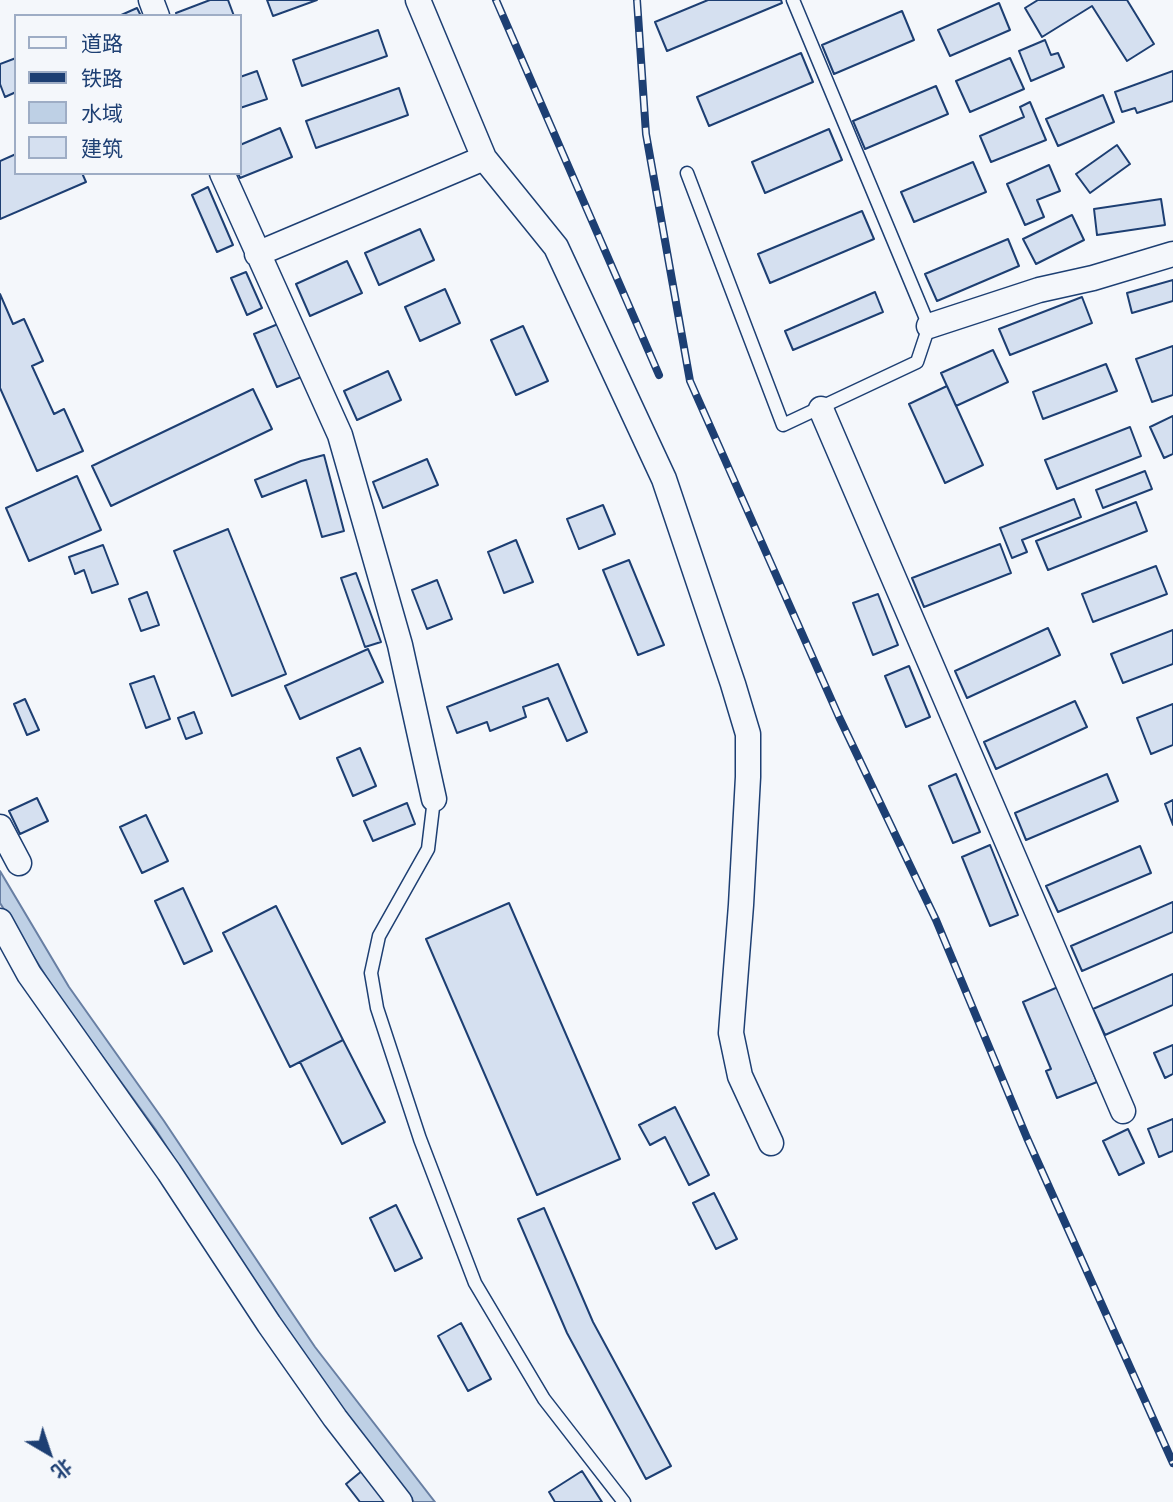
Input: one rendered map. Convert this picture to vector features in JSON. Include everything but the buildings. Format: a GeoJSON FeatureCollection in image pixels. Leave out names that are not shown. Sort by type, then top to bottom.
{"type":"FeatureCollection","features":[{"type":"Feature","properties":{"kind":"street"},"geometry":{"type":"LineString","coordinates":[[418,0],[484,158],[556,247],[658,467],[748,734],[741,905],[731,1033],[740,1076],[771,1143]]}},
{"type":"Feature","properties":{"kind":"street"},"geometry":{"type":"LineString","coordinates":[[257,254],[484,158]]}},
{"type":"Feature","properties":{"kind":"street"},"geometry":{"type":"LineString","coordinates":[[223,175],[340,435],[400,645],[434,799]]}},
{"type":"Feature","properties":{"kind":"street"},"geometry":{"type":"LineString","coordinates":[[929,326],[1039,290],[1093,278],[1173,254]]}},
{"type":"Feature","properties":{"kind":"street"},"geometry":{"type":"LineString","coordinates":[[821,409],[1123,1111]]}},
{"type":"Feature","properties":{"kind":"street"},"geometry":{"type":"LineString","coordinates":[[0,827],[19,863]]}},
{"type":"Feature","properties":{"kind":"street"},"geometry":{"type":"LineString","coordinates":[[0,921],[29,974],[169,1172],[269,1324],[335,1418],[400,1502]]}},
{"type":"Feature","properties":{"kind":"lane"},"geometry":{"type":"LineString","coordinates":[[687,173],[783,425],[917,362],[929,326],[793,0]]}},
{"type":"Feature","properties":{"kind":"lane"},"geometry":{"type":"LineString","coordinates":[[434,799],[428,849],[379,936],[371,973],[377,1008],[420,1139],[475,1283],[544,1399],[624,1502]]}},
{"type":"Feature","properties":{"kind":"water"},"geometry":{"type":"Polygon","coordinates":[[[0,871],[69,987],[164,1121],[315,1347],[435,1502],[414,1502],[365,1440],[246,1271],[156,1130],[57,994],[0,903],[0,871]]]}},
{"type":"Feature","properties":{"kind":"railway"},"geometry":{"type":"LineString","coordinates":[[496,0],[659,375]]}},
{"type":"Feature","properties":{"kind":"railway"},"geometry":{"type":"LineString","coordinates":[[637,0],[646,134],[690,381],[839,717],[936,920],[1027,1138],[1173,1463]]}}]}
